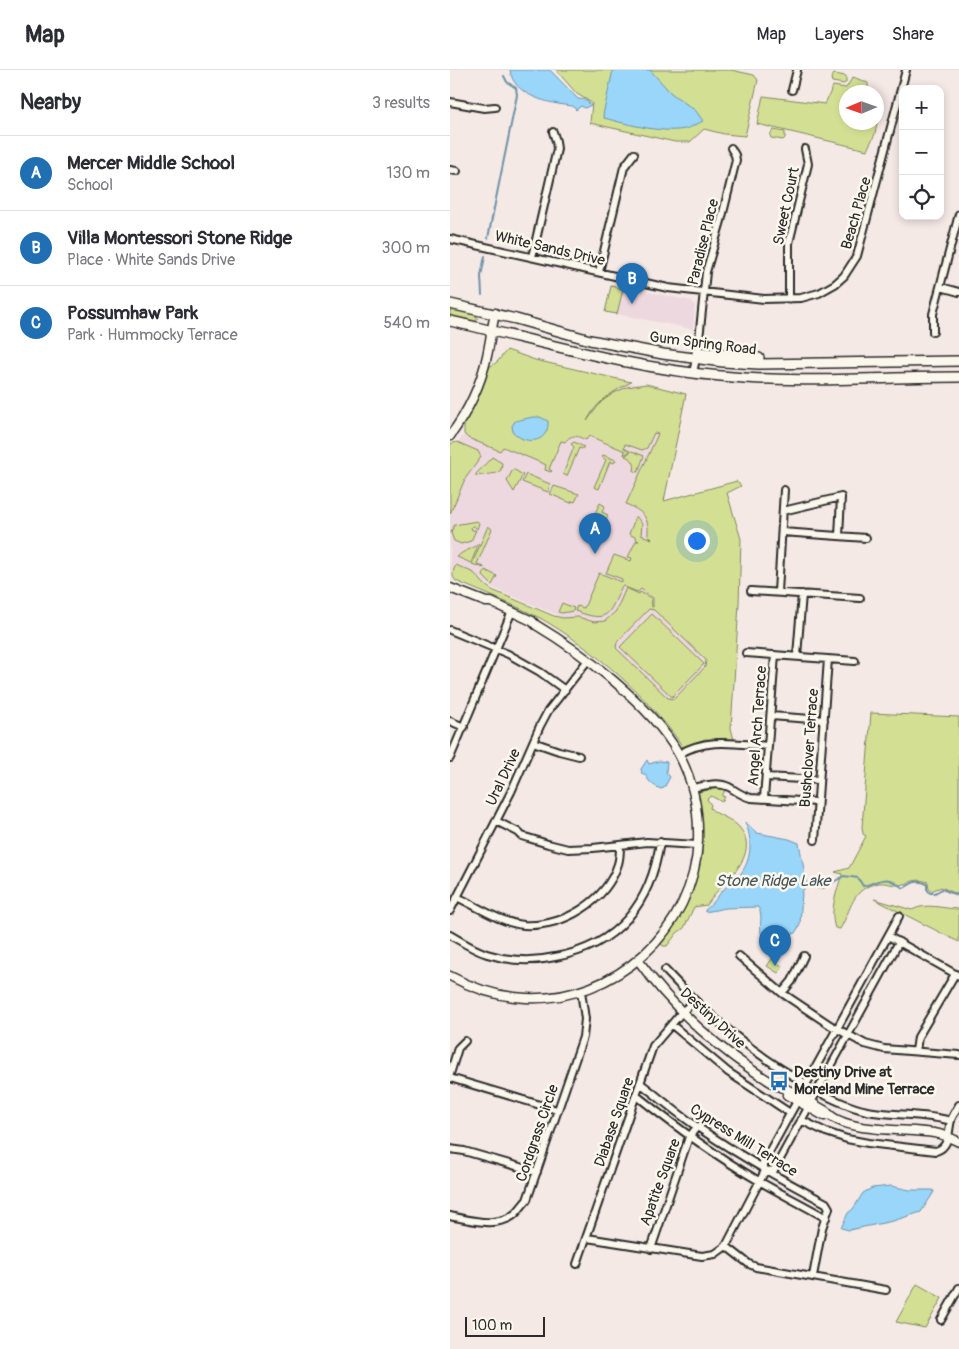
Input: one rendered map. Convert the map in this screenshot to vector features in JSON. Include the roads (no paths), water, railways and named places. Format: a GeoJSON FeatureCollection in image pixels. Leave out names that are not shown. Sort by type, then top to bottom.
{"type":"FeatureCollection","features":[{"type":"Feature","properties":{"kind":"main road","name":"Gum Spring Road"},"geometry":{"type":"LineString","coordinates":[[450,304],[495,314],[590,340],[696,356],[723,362],[788,364],[959,361]]}},
{"type":"Feature","properties":{"kind":"main road","name":"Gum Spring Road"},"geometry":{"type":"LineString","coordinates":[[450,321],[634,363],[693,373],[778,380],[959,376]]}},
{"type":"Feature","properties":{"kind":"street"},"geometry":{"type":"LineString","coordinates":[[792,90],[797,70]]}},
{"type":"Feature","properties":{"kind":"street","name":"Beach Place"},"geometry":{"type":"LineString","coordinates":[[704,293],[753,299],[789,299],[814,295],[830,287],[844,276],[857,256],[906,70]]}},
{"type":"Feature","properties":{"kind":"street"},"geometry":{"type":"LineString","coordinates":[[450,102],[484,108],[495,107]]}},
{"type":"Feature","properties":{"kind":"street"},"geometry":{"type":"LineString","coordinates":[[532,257],[557,149],[553,132]]}},
{"type":"Feature","properties":{"kind":"street","name":"Paradise Place"},"geometry":{"type":"LineString","coordinates":[[693,373],[706,272],[734,167],[735,154],[731,148]]}},
{"type":"Feature","properties":{"kind":"street","name":"Sweet Court"},"geometry":{"type":"LineString","coordinates":[[789,299],[788,252],[790,235],[808,164],[805,149]]}},
{"type":"Feature","properties":{"kind":"street"},"geometry":{"type":"LineString","coordinates":[[599,272],[624,167],[634,154]]}},
{"type":"Feature","properties":{"kind":"street"},"geometry":{"type":"LineString","coordinates":[[933,332],[933,314],[959,214]]}},
{"type":"Feature","properties":{"kind":"street","name":"White Sands Drive"},"geometry":{"type":"LineString","coordinates":[[450,239],[668,288],[704,293]]}},
{"type":"Feature","properties":{"kind":"street"},"geometry":{"type":"LineString","coordinates":[[941,288],[959,292]]}},
{"type":"Feature","properties":{"kind":"street"},"geometry":{"type":"LineString","coordinates":[[450,436],[477,388],[488,355],[495,314]]}},
{"type":"Feature","properties":{"kind":"street"},"geometry":{"type":"LineString","coordinates":[[778,592],[784,490]]}},
{"type":"Feature","properties":{"kind":"street"},"geometry":{"type":"LineString","coordinates":[[783,510],[841,497],[839,536]]}},
{"type":"Feature","properties":{"kind":"street"},"geometry":{"type":"LineString","coordinates":[[782,532],[866,538]]}},
{"type":"Feature","properties":{"kind":"street"},"geometry":{"type":"LineString","coordinates":[[450,588],[486,602],[489,607],[511,613],[531,626],[536,625],[588,660],[622,689],[655,721],[679,754],[692,788],[697,811],[697,845],[690,884],[680,907],[666,930],[638,960],[608,980],[581,991],[542,998],[514,997],[483,991],[450,976]]}},
{"type":"Feature","properties":{"kind":"street"},"geometry":{"type":"LineString","coordinates":[[751,591],[860,598]]}},
{"type":"Feature","properties":{"kind":"street"},"geometry":{"type":"LineString","coordinates":[[797,656],[802,594]]}},
{"type":"Feature","properties":{"kind":"street"},"geometry":{"type":"LineString","coordinates":[[450,758],[511,613]]}},
{"type":"Feature","properties":{"kind":"street"},"geometry":{"type":"LineString","coordinates":[[450,630],[495,648],[540,672],[565,690]]}},
{"type":"Feature","properties":{"kind":"street"},"geometry":{"type":"LineString","coordinates":[[746,653],[855,661]]}},
{"type":"Feature","properties":{"kind":"street","name":"Angel Arch Terrace"},"geometry":{"type":"LineString","coordinates":[[764,798],[775,655]]}},
{"type":"Feature","properties":{"kind":"street","name":"Bushclover Terrace"},"geometry":{"type":"LineString","coordinates":[[815,840],[828,659]]}},
{"type":"Feature","properties":{"kind":"street","name":"Ural Drive"},"geometry":{"type":"LineString","coordinates":[[450,911],[496,821],[548,711],[588,660]]}},
{"type":"Feature","properties":{"kind":"street"},"geometry":{"type":"LineString","coordinates":[[771,716],[824,720]]}},
{"type":"Feature","properties":{"kind":"street"},"geometry":{"type":"LineString","coordinates":[[450,721],[464,727]]}},
{"type":"Feature","properties":{"kind":"street"},"geometry":{"type":"LineString","coordinates":[[533,742],[578,756]]}},
{"type":"Feature","properties":{"kind":"street"},"geometry":{"type":"LineString","coordinates":[[679,754],[691,747],[712,742],[768,746]]}},
{"type":"Feature","properties":{"kind":"street"},"geometry":{"type":"LineString","coordinates":[[766,777],[819,780]]}},
{"type":"Feature","properties":{"kind":"street"},"geometry":{"type":"LineString","coordinates":[[692,788],[720,784],[729,787],[744,797],[817,802]]}},
{"type":"Feature","properties":{"kind":"street"},"geometry":{"type":"LineString","coordinates":[[496,821],[522,836],[568,849],[646,842],[697,845]]}},
{"type":"Feature","properties":{"kind":"street"},"geometry":{"type":"LineString","coordinates":[[450,935],[487,954],[510,959],[544,960],[586,950],[611,934],[635,910],[653,878],[660,842]]}},
{"type":"Feature","properties":{"kind":"street"},"geometry":{"type":"LineString","coordinates":[[457,897],[503,920],[523,925],[555,921],[584,909],[596,898],[613,876],[618,864],[620,845]]}},
{"type":"Feature","properties":{"kind":"street"},"geometry":{"type":"LineString","coordinates":[[587,1238],[702,1256],[715,1254],[726,1246],[765,1171],[763,1163],[899,916]]}},
{"type":"Feature","properties":{"kind":"street"},"geometry":{"type":"LineString","coordinates":[[888,936],[957,975],[918,1037],[916,1051]]}},
{"type":"Feature","properties":{"kind":"street"},"geometry":{"type":"LineString","coordinates":[[765,1171],[774,1170],[899,942]]}},
{"type":"Feature","properties":{"kind":"street"},"geometry":{"type":"LineString","coordinates":[[739,956],[782,993],[837,1029],[874,1047],[959,1055]]}},
{"type":"Feature","properties":{"kind":"street"},"geometry":{"type":"LineString","coordinates":[[782,993],[792,981],[804,956]]}},
{"type":"Feature","properties":{"kind":"street","name":"Destiny Drive"},"geometry":{"type":"LineString","coordinates":[[638,960],[657,985],[682,1012],[737,1058],[778,1087],[782,1092],[810,1105],[824,1116],[830,1115],[843,1122],[862,1127],[932,1132],[959,1142]]}},
{"type":"Feature","properties":{"kind":"street"},"geometry":{"type":"LineString","coordinates":[[665,970],[694,1001],[725,1029],[765,1060],[806,1084]]}},
{"type":"Feature","properties":{"kind":"street","name":"Cordgrass Circle"},"geometry":{"type":"LineString","coordinates":[[450,1216],[489,1223],[502,1221],[515,1214],[527,1200],[584,1037],[585,1018],[581,991]]}},
{"type":"Feature","properties":{"kind":"street","name":"Diabase Square"},"geometry":{"type":"LineString","coordinates":[[577,1264],[653,1046],[694,1001]]}},
{"type":"Feature","properties":{"kind":"street"},"geometry":{"type":"LineString","coordinates":[[672,1025],[728,1072],[790,1113]]}},
{"type":"Feature","properties":{"kind":"street"},"geometry":{"type":"LineString","coordinates":[[465,1041],[458,1048],[450,1076],[557,1110]]}},
{"type":"Feature","properties":{"kind":"street","name":"Cypress Mill Terrace"},"geometry":{"type":"LineString","coordinates":[[640,1083],[697,1127],[765,1171],[826,1203],[829,1208],[822,1228],[813,1276]]}},
{"type":"Feature","properties":{"kind":"street"},"geometry":{"type":"LineString","coordinates":[[817,1091],[845,1105],[866,1111],[928,1116],[951,1121]]}},
{"type":"Feature","properties":{"kind":"street","name":"Cypress Mill Terrace"},"geometry":{"type":"LineString","coordinates":[[637,1096],[689,1137],[760,1182],[826,1218]]}},
{"type":"Feature","properties":{"kind":"street"},"geometry":{"type":"LineString","coordinates":[[801,1120],[830,1133],[868,1143],[936,1151],[944,1147],[951,1121],[959,1106]]}},
{"type":"Feature","properties":{"kind":"street","name":"Apatite Square"},"geometry":{"type":"LineString","coordinates":[[651,1248],[689,1137],[697,1127]]}},
{"type":"Feature","properties":{"kind":"street"},"geometry":{"type":"LineString","coordinates":[[450,1149],[464,1151],[536,1172]]}},
{"type":"Feature","properties":{"kind":"street"},"geometry":{"type":"LineString","coordinates":[[726,1246],[749,1264],[756,1266],[886,1290]]}},
{"type":"Feature","properties":{"kind":"street"},"geometry":{"type":"LineString","coordinates":[[941,1320],[959,1289]]}},
{"type":"Feature","properties":{"kind":"water"},"geometry":{"type":"Polygon","coordinates":[[[510,70],[550,70],[578,99],[585,100],[591,105],[585,108],[581,106],[576,110],[573,106],[544,101],[534,97],[518,86],[510,70]]]}},
{"type":"Feature","properties":{"kind":"water"},"geometry":{"type":"Polygon","coordinates":[[[613,70],[650,70],[671,93],[696,111],[703,121],[689,128],[669,130],[647,128],[604,118],[603,115],[613,70]]]}},
{"type":"Feature","properties":{"kind":"water"},"geometry":{"type":"Polygon","coordinates":[[[540,417],[548,421],[547,431],[542,438],[528,440],[521,438],[513,432],[512,426],[515,421],[540,417]]]}},
{"type":"Feature","properties":{"kind":"water"},"geometry":{"type":"Polygon","coordinates":[[[647,760],[649,764],[659,761],[667,762],[666,772],[670,777],[664,788],[661,789],[656,786],[649,781],[645,774],[642,774],[641,769],[647,760]]]}},
{"type":"Feature","properties":{"kind":"water","name":"Stone Ridge Lake"},"geometry":{"type":"Polygon","coordinates":[[[745,822],[757,833],[789,839],[799,843],[806,886],[802,892],[800,925],[795,933],[791,935],[762,936],[761,914],[758,907],[726,908],[705,912],[723,890],[743,871],[750,850],[748,829],[745,822]]]}},
{"type":"Feature","properties":{"kind":"water"},"geometry":{"type":"Polygon","coordinates":[[[891,1186],[910,1190],[933,1190],[934,1192],[921,1212],[893,1221],[849,1230],[841,1228],[848,1213],[853,1209],[863,1193],[872,1188],[891,1186]]]}},
{"type":"Feature","properties":{"kind":"waterway"},"geometry":{"type":"LineString","coordinates":[[488,238],[517,95],[516,88],[507,82],[504,76]]}},
{"type":"Feature","properties":{"kind":"waterway"},"geometry":{"type":"LineString","coordinates":[[482,295],[481,276],[485,256]]}},
{"type":"Feature","properties":{"kind":"waterway"},"geometry":{"type":"LineString","coordinates":[[806,883],[823,888],[844,876],[858,878],[863,886],[887,879],[904,888],[912,883],[920,882],[927,884],[927,889],[930,893],[935,893],[942,889],[959,896]]}},
{"type":"Feature","properties":{"kind":"place","name":"Villa Montessori Stone Ridge"},"geometry":{"type":"Point","coordinates":[632,304]}},
{"type":"Feature","properties":{"kind":"place","name":"Mercer Middle School"},"geometry":{"type":"Point","coordinates":[595,554]}},
{"type":"Feature","properties":{"kind":"place","name":"Possumhaw Park"},"geometry":{"type":"Point","coordinates":[775,966]}},
{"type":"Feature","properties":{"kind":"place","name":"Destiny Drive at Moreland Mine Terrace"},"geometry":{"type":"Point","coordinates":[779,1081]}}]}
